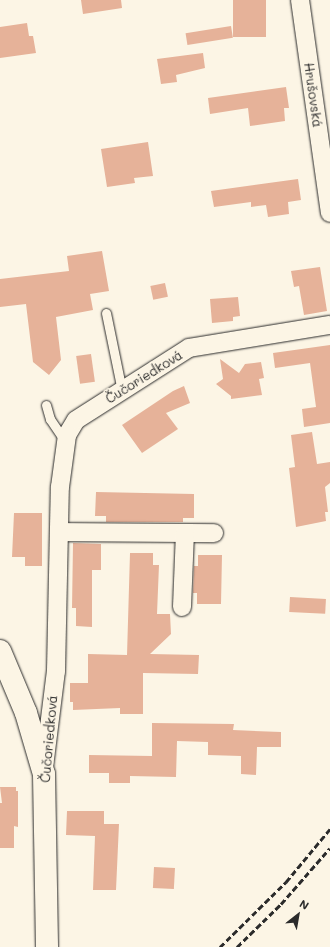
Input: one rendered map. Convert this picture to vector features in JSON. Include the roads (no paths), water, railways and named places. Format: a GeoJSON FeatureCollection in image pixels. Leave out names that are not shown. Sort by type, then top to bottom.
{"type":"FeatureCollection","features":[{"type":"Feature","properties":{"kind":"street","name":"Hrušovská"},"geometry":{"type":"LineString","coordinates":[[300,0],[326,160],[330,213]]}},
{"type":"Feature","properties":{"kind":"street","name":"Čučoriedková"},"geometry":{"type":"LineString","coordinates":[[47,947],[44,774],[56,670],[60,487],[66,443],[76,420],[189,348],[330,324]]}},
{"type":"Feature","properties":{"kind":"street"},"geometry":{"type":"LineString","coordinates":[[60,532],[214,533]]}},
{"type":"Feature","properties":{"kind":"street"},"geometry":{"type":"LineString","coordinates":[[182,607],[185,533]]}},
{"type":"Feature","properties":{"kind":"street"},"geometry":{"type":"LineString","coordinates":[[0,651],[26,712],[44,774]]}},
{"type":"Feature","properties":{"kind":"lane"},"geometry":{"type":"LineString","coordinates":[[106,313],[122,391]]}},
{"type":"Feature","properties":{"kind":"lane"},"geometry":{"type":"LineString","coordinates":[[46,405],[50,419],[66,443]]}},
{"type":"Feature","properties":{"kind":"railway"},"geometry":{"type":"LineString","coordinates":[[220,947],[286,882],[330,829]]}},
{"type":"Feature","properties":{"kind":"railway"},"geometry":{"type":"LineString","coordinates":[[237,947],[281,904],[330,848]]}}]}
